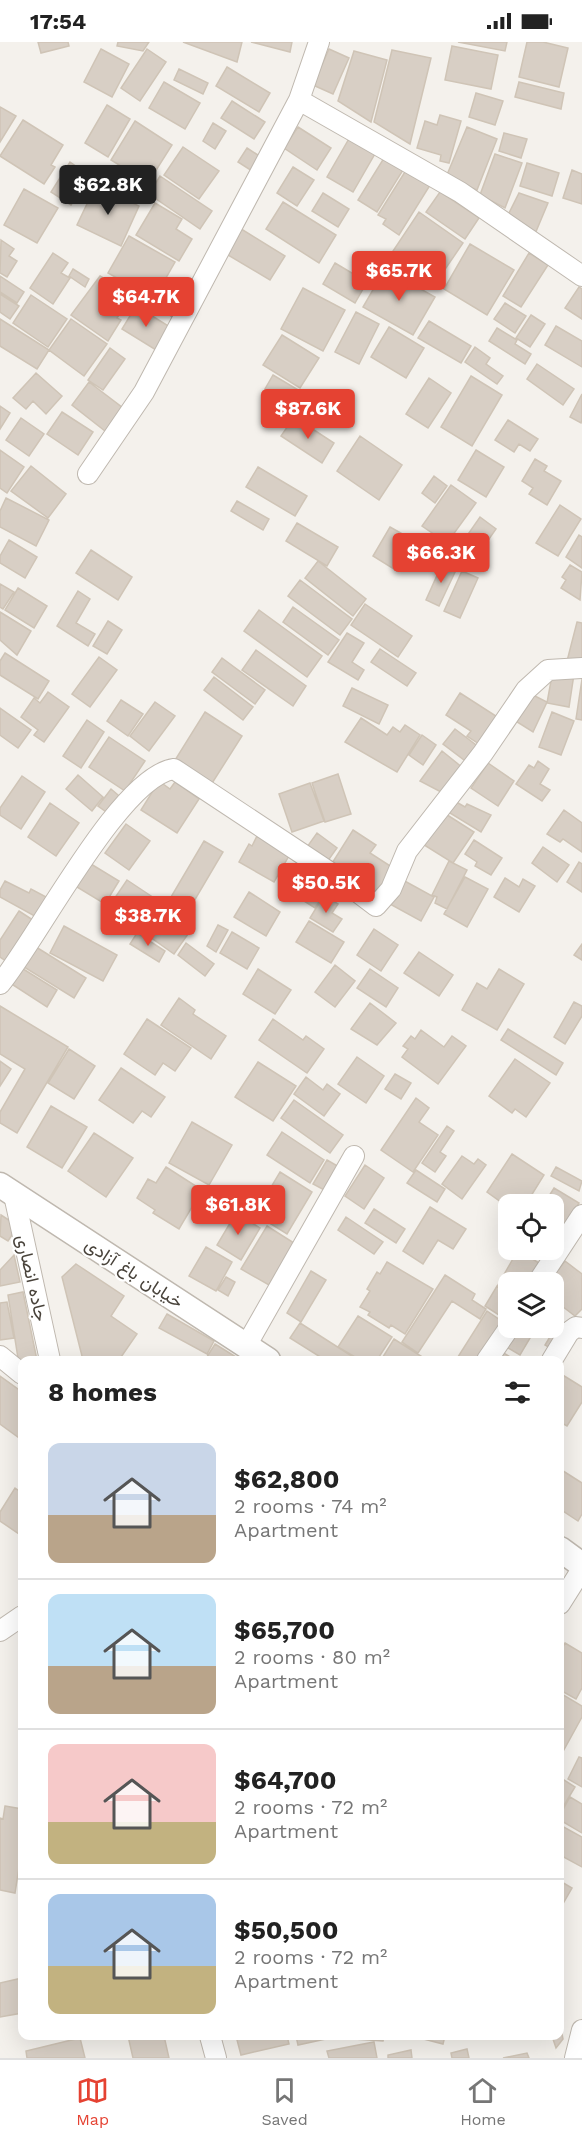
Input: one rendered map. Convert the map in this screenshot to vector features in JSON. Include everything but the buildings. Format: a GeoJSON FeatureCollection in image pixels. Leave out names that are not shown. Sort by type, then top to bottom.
{"type":"FeatureCollection","features":[{"type":"Feature","properties":{"kind":"street"},"geometry":{"type":"LineString","coordinates":[[88,474],[144,392],[298,100],[319,42]]}},
{"type":"Feature","properties":{"kind":"street"},"geometry":{"type":"LineString","coordinates":[[298,100],[460,192],[582,276]]}},
{"type":"Feature","properties":{"kind":"street"},"geometry":{"type":"LineString","coordinates":[[0,984],[104,829],[142,785],[167,770],[174,769],[343,881],[376,906],[391,889],[407,850],[483,753],[526,690],[548,670],[582,668]]}},
{"type":"Feature","properties":{"kind":"street"},"geometry":{"type":"LineString","coordinates":[[246,1346],[354,1156]]}},
{"type":"Feature","properties":{"kind":"street","name":"خیابان باغ آزادی"},"geometry":{"type":"LineString","coordinates":[[7,1190],[262,1356]]}},
{"type":"Feature","properties":{"kind":"street","name":"جاده انصاری"},"geometry":{"type":"LineString","coordinates":[[7,1190],[49,1356]]}},
{"type":"Feature","properties":{"kind":"street"},"geometry":{"type":"LineString","coordinates":[[545,1272],[582,1215]]}},
{"type":"Feature","properties":{"kind":"street"},"geometry":{"type":"LineString","coordinates":[[554,1356],[569,1332],[576,1327],[582,1328]]}},
{"type":"Feature","properties":{"kind":"street"},"geometry":{"type":"LineString","coordinates":[[490,1356],[502,1338]]}},
{"type":"Feature","properties":{"kind":"street"},"geometry":{"type":"LineString","coordinates":[[0,1356],[18,1371]]}},
{"type":"Feature","properties":{"kind":"street"},"geometry":{"type":"LineString","coordinates":[[564,1552],[582,1567],[564,1597]]}},
{"type":"Feature","properties":{"kind":"street"},"geometry":{"type":"LineString","coordinates":[[0,1631],[18,1619]]}},
{"type":"Feature","properties":{"kind":"street"},"geometry":{"type":"LineString","coordinates":[[575,2058],[582,2030]]}},
{"type":"Feature","properties":{"kind":"street"},"geometry":{"type":"LineString","coordinates":[[211,2040],[216,2058]]}}]}
